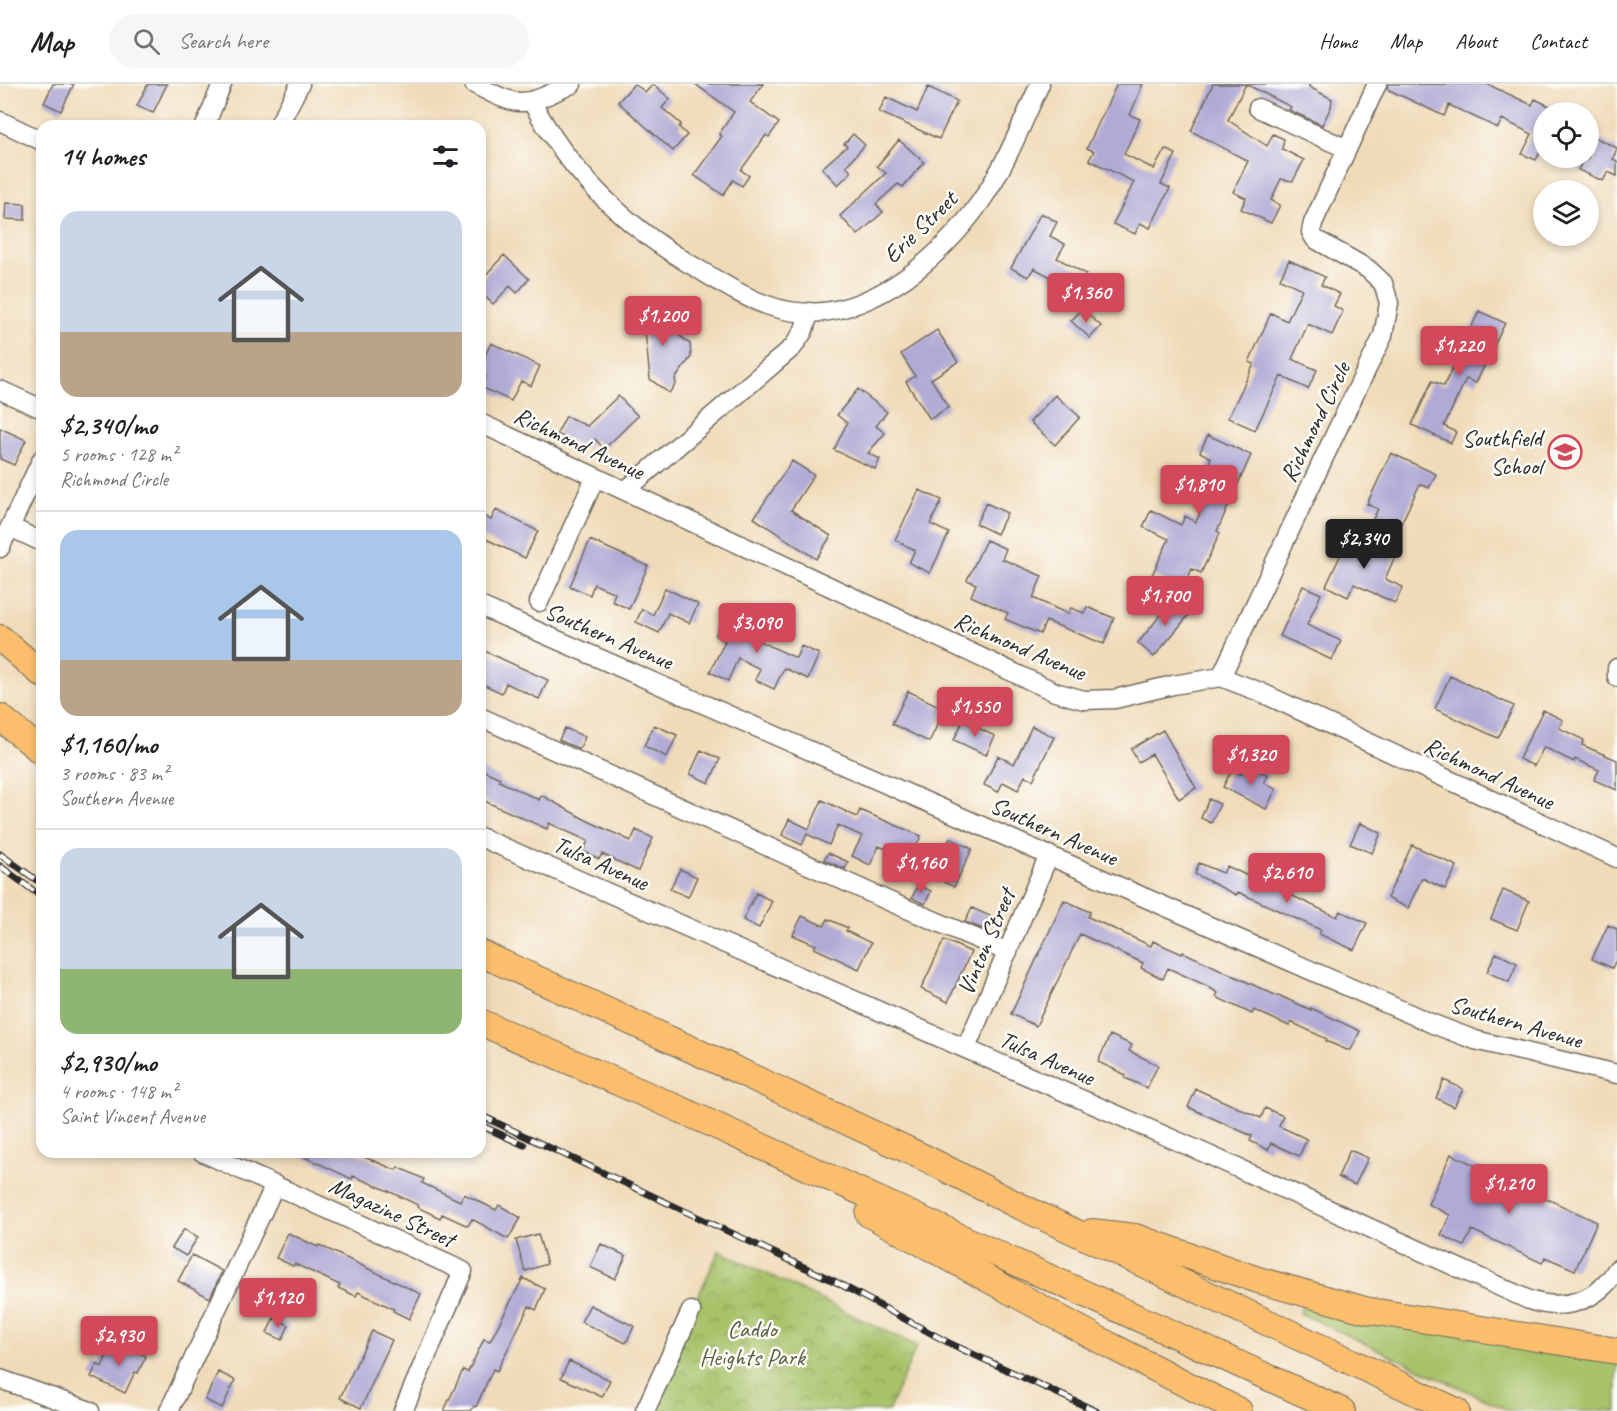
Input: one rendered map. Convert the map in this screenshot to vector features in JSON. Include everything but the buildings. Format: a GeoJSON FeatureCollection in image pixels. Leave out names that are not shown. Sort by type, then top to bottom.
{"type":"FeatureCollection","features":[{"type":"Feature","properties":{"kind":"highway"},"geometry":{"type":"LineString","coordinates":[[0,638],[36,669]]}},
{"type":"Feature","properties":{"kind":"highway"},"geometry":{"type":"LineString","coordinates":[[0,717],[36,747]]}},
{"type":"Feature","properties":{"kind":"highway"},"geometry":{"type":"LineString","coordinates":[[486,956],[728,1066],[1456,1411]]}},
{"type":"Feature","properties":{"kind":"highway"},"geometry":{"type":"LineString","coordinates":[[486,1025],[676,1108],[1342,1411]]}},
{"type":"Feature","properties":{"kind":"highway"},"geometry":{"type":"LineString","coordinates":[[676,1108],[1108,1345],[1239,1411]]}},
{"type":"Feature","properties":{"kind":"highway"},"geometry":{"type":"LineString","coordinates":[[1069,1229],[1136,1238],[1258,1280],[1365,1310],[1617,1351]]}},
{"type":"Feature","properties":{"kind":"street"},"geometry":{"type":"LineString","coordinates":[[207,120],[222,84]]}},
{"type":"Feature","properties":{"kind":"street"},"geometry":{"type":"LineString","coordinates":[[281,120],[300,84]]}},
{"type":"Feature","properties":{"kind":"street"},"geometry":{"type":"LineString","coordinates":[[474,84],[512,102],[532,102],[572,84]]}},
{"type":"Feature","properties":{"kind":"street","name":"Erie Street"},"geometry":{"type":"LineString","coordinates":[[532,102],[555,143],[579,174],[636,226],[675,255],[756,301],[777,308],[810,312],[843,308],[869,299],[910,273],[956,233],[981,201],[1002,166],[1040,84]]}},
{"type":"Feature","properties":{"kind":"street"},"geometry":{"type":"LineString","coordinates":[[1258,108],[1347,149],[1377,84]]}},
{"type":"Feature","properties":{"kind":"street"},"geometry":{"type":"LineString","coordinates":[[0,121],[36,138]]}},
{"type":"Feature","properties":{"kind":"street","name":"Richmond Circle"},"geometry":{"type":"LineString","coordinates":[[1221,677],[1383,336],[1389,303],[1383,283],[1368,269],[1320,243],[1312,236],[1313,224],[1347,149]]}},
{"type":"Feature","properties":{"kind":"street"},"geometry":{"type":"LineString","coordinates":[[625,491],[793,347],[803,332],[810,312]]}},
{"type":"Feature","properties":{"kind":"street"},"geometry":{"type":"LineString","coordinates":[[0,390],[36,406]]}},
{"type":"Feature","properties":{"kind":"street","name":"Richmond Avenue"},"geometry":{"type":"LineString","coordinates":[[486,426],[1055,692],[1072,698],[1096,701],[1221,677],[1260,692],[1617,858]]}},
{"type":"Feature","properties":{"kind":"street"},"geometry":{"type":"LineString","coordinates":[[0,548],[36,472]]}},
{"type":"Feature","properties":{"kind":"street"},"geometry":{"type":"LineString","coordinates":[[539,602],[596,478]]}},
{"type":"Feature","properties":{"kind":"street"},"geometry":{"type":"LineString","coordinates":[[10,527],[36,539]]}},
{"type":"Feature","properties":{"kind":"street","name":"Southern Avenue"},"geometry":{"type":"LineString","coordinates":[[486,609],[1300,966],[1475,1040],[1617,1074]]}},
{"type":"Feature","properties":{"kind":"street"},"geometry":{"type":"LineString","coordinates":[[1617,668],[1617,677]]}},
{"type":"Feature","properties":{"kind":"street"},"geometry":{"type":"LineString","coordinates":[[486,720],[633,788],[1008,952]]}},
{"type":"Feature","properties":{"kind":"street","name":"Tulsa Avenue"},"geometry":{"type":"LineString","coordinates":[[486,840],[966,1048],[1529,1300],[1552,1306],[1569,1305],[1594,1294],[1605,1286],[1617,1269]]}},
{"type":"Feature","properties":{"kind":"street","name":"Vinton Street"},"geometry":{"type":"LineString","coordinates":[[966,1048],[1050,855]]}},
{"type":"Feature","properties":{"kind":"street","name":"Magazine Street"},"geometry":{"type":"LineString","coordinates":[[215,1158],[463,1271],[403,1411]]}},
{"type":"Feature","properties":{"kind":"street"},"geometry":{"type":"LineString","coordinates":[[169,1411],[275,1185]]}},
{"type":"Feature","properties":{"kind":"street"},"geometry":{"type":"LineString","coordinates":[[645,1411],[691,1311]]}},
{"type":"Feature","properties":{"kind":"street"},"geometry":{"type":"LineString","coordinates":[[0,1379],[90,1411]]}},
{"type":"Feature","properties":{"kind":"green space","name":"Caddo Heights Park"},"geometry":{"type":"Polygon","coordinates":[[[719,1251],[917,1346],[888,1411],[645,1411],[719,1251]]]}},
{"type":"Feature","properties":{"kind":"green space"},"geometry":{"type":"Polygon","coordinates":[[[1302,1306],[1399,1325],[1617,1360],[1617,1411],[1510,1411],[1299,1313],[1302,1306]]]}},
{"type":"Feature","properties":{"kind":"railway"},"geometry":{"type":"LineString","coordinates":[[0,854],[36,880]]}},
{"type":"Feature","properties":{"kind":"railway"},"geometry":{"type":"LineString","coordinates":[[0,866],[36,893]]}},
{"type":"Feature","properties":{"kind":"railway"},"geometry":{"type":"LineString","coordinates":[[486,1118],[836,1282],[951,1344],[1096,1411]]}},
{"type":"Feature","properties":{"kind":"railway"},"geometry":{"type":"LineString","coordinates":[[486,1128],[524,1145]]}},
{"type":"Feature","properties":{"kind":"place","name":"Southfield School"},"geometry":{"type":"Point","coordinates":[1565,452]}}]}
